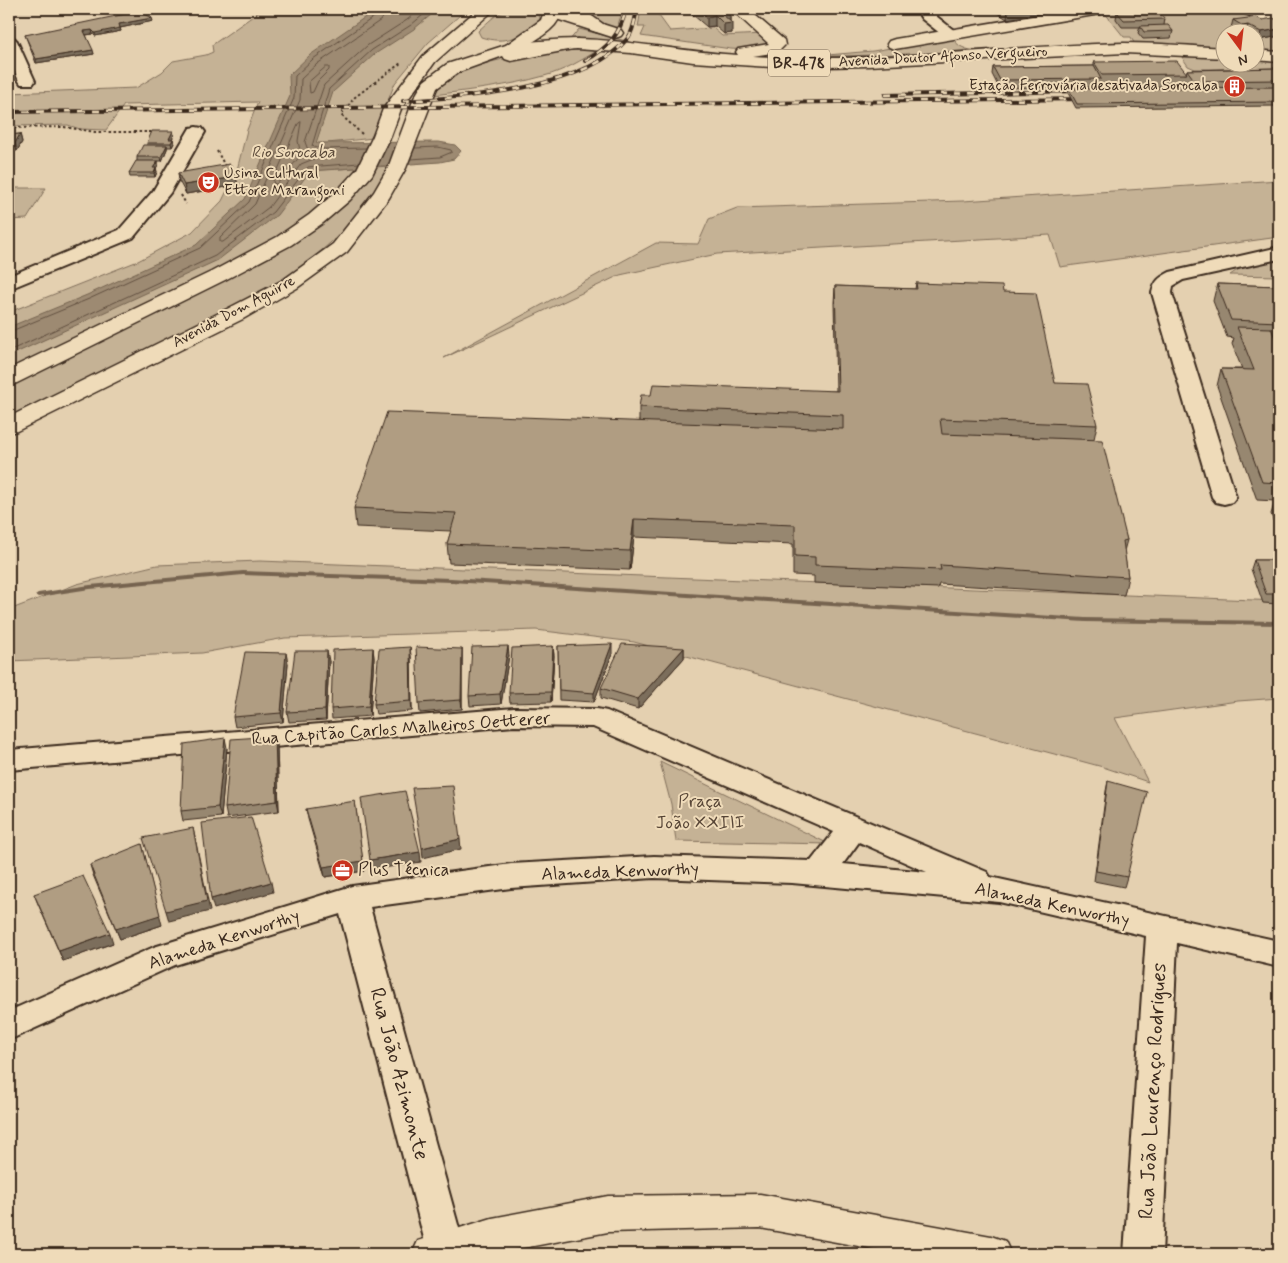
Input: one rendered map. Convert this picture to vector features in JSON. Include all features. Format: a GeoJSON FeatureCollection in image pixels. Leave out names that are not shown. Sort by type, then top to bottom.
{"type":"FeatureCollection","features":[{"type":"Feature","properties":{"kind":"main road"},"geometry":{"type":"LineString","coordinates":[[392,110],[429,59],[474,37],[485,9]]}},
{"type":"Feature","properties":{"kind":"main road"},"geometry":{"type":"LineString","coordinates":[[9,378],[218,276],[284,241],[323,213],[343,196],[365,171],[382,136],[400,84],[406,76],[431,45],[485,9]]}},
{"type":"Feature","properties":{"kind":"main road","name":"BR-478"},"geometry":{"type":"LineString","coordinates":[[573,9],[589,22],[602,29],[652,42],[778,56],[842,53],[1100,9]]}},
{"type":"Feature","properties":{"kind":"main road"},"geometry":{"type":"LineString","coordinates":[[712,50],[761,52],[772,49],[777,45],[776,40],[739,9]]}},
{"type":"Feature","properties":{"kind":"main road"},"geometry":{"type":"LineString","coordinates":[[1238,9],[1250,10],[1279,20]]}},
{"type":"Feature","properties":{"kind":"main road"},"geometry":{"type":"LineString","coordinates":[[549,10],[602,29]]}},
{"type":"Feature","properties":{"kind":"main road","name":"Avenida Dom Aguirre"},"geometry":{"type":"LineString","coordinates":[[9,426],[235,314],[290,284],[340,248],[382,194],[397,168],[423,98],[430,85],[453,68],[512,48],[548,23],[549,10]]}},
{"type":"Feature","properties":{"kind":"main road"},"geometry":{"type":"LineString","coordinates":[[988,28],[968,36],[965,40],[974,48],[987,51],[1021,52]]}},
{"type":"Feature","properties":{"kind":"main road","name":"BR-478"},"geometry":{"type":"LineString","coordinates":[[474,37],[512,48]]}},
{"type":"Feature","properties":{"kind":"main road"},"geometry":{"type":"LineString","coordinates":[[430,85],[473,66],[538,50],[577,44]]}},
{"type":"Feature","properties":{"kind":"main road","name":"Avenida Doutor Afonso Vergueiro"},"geometry":{"type":"LineString","coordinates":[[512,48],[577,44],[630,48],[709,58],[787,63],[868,62],[1021,52],[1125,48],[1216,53]]}},
{"type":"Feature","properties":{"kind":"main road"},"geometry":{"type":"LineString","coordinates":[[439,1252],[492,1236],[608,1214],[760,1211],[991,1254]]}},
{"type":"Feature","properties":{"kind":"street"},"geometry":{"type":"LineString","coordinates":[[931,9],[932,11],[927,16],[951,35]]}},
{"type":"Feature","properties":{"kind":"street"},"geometry":{"type":"LineString","coordinates":[[9,41],[27,81]]}},
{"type":"Feature","properties":{"kind":"street"},"geometry":{"type":"LineString","coordinates":[[9,283],[126,234],[161,193],[196,132]]}},
{"type":"Feature","properties":{"kind":"street"},"geometry":{"type":"LineString","coordinates":[[1224,497],[1162,293],[1164,283],[1177,276],[1279,253]]}},
{"type":"Feature","properties":{"kind":"street","name":"Rua Capitão Carlos Malheiros Oetterer"},"geometry":{"type":"LineString","coordinates":[[9,760],[514,717],[597,718],[999,890]]}},
{"type":"Feature","properties":{"kind":"street"},"geometry":{"type":"LineString","coordinates":[[818,874],[853,829]]}},
{"type":"Feature","properties":{"kind":"street","name":"Alameda Kenworthy"},"geometry":{"type":"LineString","coordinates":[[9,1026],[165,956],[352,898],[511,876],[654,867],[792,871],[999,890],[1279,954]]}},
{"type":"Feature","properties":{"kind":"street","name":"Rua João Azimonte"},"geometry":{"type":"LineString","coordinates":[[352,898],[439,1252]]}},
{"type":"Feature","properties":{"kind":"street","name":"Rua João Lourenço Rodrigues"},"geometry":{"type":"LineString","coordinates":[[1143,1254],[1162,928]]}},
{"type":"Feature","properties":{"kind":"path"},"geometry":{"type":"LineString","coordinates":[[364,136],[341,115],[355,97],[392,72],[405,59]]}},
{"type":"Feature","properties":{"kind":"path"},"geometry":{"type":"LineString","coordinates":[[9,128],[64,127],[77,131],[121,133],[196,132]]}},
{"type":"Feature","properties":{"kind":"path"},"geometry":{"type":"LineString","coordinates":[[217,151],[227,170]]}},
{"type":"Feature","properties":{"kind":"path"},"geometry":{"type":"LineString","coordinates":[[178,188],[186,204]]}},
{"type":"Feature","properties":{"kind":"green space"},"geometry":{"type":"Polygon","coordinates":[[[263,9],[467,9],[428,43],[395,83],[373,138],[328,143],[317,170],[359,168],[318,208],[249,253],[9,372],[9,312],[138,261],[192,232],[222,201],[237,170],[247,130],[258,102],[124,105],[106,130],[80,129],[68,125],[9,126],[9,93],[136,88],[162,72],[173,61],[213,52],[212,45],[263,9]]]}},
{"type":"Feature","properties":{"kind":"green space"},"geometry":{"type":"Polygon","coordinates":[[[523,9],[535,11],[540,17],[539,22],[526,32],[505,40],[481,37],[478,31],[498,14],[508,10],[523,9]]]}},
{"type":"Feature","properties":{"kind":"green space"},"geometry":{"type":"Polygon","coordinates":[[[579,9],[623,9],[616,31],[606,27],[579,9]]]}},
{"type":"Feature","properties":{"kind":"green space"},"geometry":{"type":"Polygon","coordinates":[[[641,9],[654,9],[670,31],[713,28],[722,36],[763,34],[769,40],[766,45],[746,50],[641,36],[645,27],[638,27],[641,9]]]}},
{"type":"Feature","properties":{"kind":"green space"},"geometry":{"type":"Polygon","coordinates":[[[1128,9],[1217,9],[1244,14],[1279,26],[1279,53],[1266,52],[1266,22],[1216,22],[1216,49],[1135,45],[1131,37],[1124,37],[1104,12],[1128,9]]]}},
{"type":"Feature","properties":{"kind":"green space"},"geometry":{"type":"Polygon","coordinates":[[[579,29],[638,44],[569,41],[579,29]]]}},
{"type":"Feature","properties":{"kind":"green space"},"geometry":{"type":"Polygon","coordinates":[[[953,37],[960,46],[978,52],[805,57],[873,51],[953,37]]]}},
{"type":"Feature","properties":{"kind":"green space"},"geometry":{"type":"Polygon","coordinates":[[[581,48],[600,49],[566,68],[544,76],[504,85],[434,95],[447,80],[458,73],[474,67],[511,57],[581,48]]]}},
{"type":"Feature","properties":{"kind":"green space"},"geometry":{"type":"Polygon","coordinates":[[[1182,57],[1216,58],[1216,69],[1195,69],[1188,66],[1182,57]]]}},
{"type":"Feature","properties":{"kind":"green space"},"geometry":{"type":"Polygon","coordinates":[[[1266,61],[1279,62],[1279,69],[1266,69],[1266,61]]]}},
{"type":"Feature","properties":{"kind":"green space"},"geometry":{"type":"Polygon","coordinates":[[[390,166],[370,199],[346,227],[319,253],[288,275],[222,314],[9,419],[9,384],[231,277],[289,244],[375,167],[390,166]]]}},
{"type":"Feature","properties":{"kind":"green space"},"geometry":{"type":"Polygon","coordinates":[[[1279,180],[1279,237],[1060,267],[1050,235],[717,254],[620,275],[444,358],[656,243],[698,244],[709,219],[737,208],[963,201],[1279,180]]]}},
{"type":"Feature","properties":{"kind":"green space"},"geometry":{"type":"Polygon","coordinates":[[[9,188],[46,188],[27,219],[9,220],[9,188]]]}},
{"type":"Feature","properties":{"kind":"green space"},"geometry":{"type":"Polygon","coordinates":[[[1279,258],[1279,276],[1230,275],[1253,263],[1279,258]]]}},
{"type":"Feature","properties":{"kind":"green space"},"geometry":{"type":"Polygon","coordinates":[[[260,561],[1279,601],[1279,698],[1238,701],[1115,718],[1148,782],[1103,767],[634,642],[536,630],[285,638],[202,653],[9,661],[9,610],[77,584],[157,565],[260,561]]]}},
{"type":"Feature","properties":{"kind":"green space","name":"Praça João XXIII"},"geometry":{"type":"Polygon","coordinates":[[[660,762],[829,844],[676,841],[671,804],[660,762]]]}},
{"type":"Feature","properties":{"kind":"water","name":"Rio Sorocaba"},"geometry":{"type":"Polygon","coordinates":[[[377,9],[438,9],[414,29],[375,54],[333,92],[316,143],[439,142],[455,145],[461,151],[454,159],[440,162],[310,171],[277,215],[218,260],[9,356],[9,327],[87,295],[196,245],[245,199],[290,96],[289,75],[310,55],[377,9]]]}},
{"type":"Feature","properties":{"kind":"building"},"geometry":{"type":"Polygon","coordinates":[[[698,9],[726,9],[730,12],[722,14],[732,23],[724,24],[715,15],[707,17],[698,9]]]}},
{"type":"Feature","properties":{"kind":"building"},"geometry":{"type":"Polygon","coordinates":[[[140,11],[152,18],[119,24],[120,28],[95,33],[92,30],[84,31],[93,50],[36,59],[25,35],[140,11]]]}},
{"type":"Feature","properties":{"kind":"building"},"geometry":{"type":"Polygon","coordinates":[[[1158,11],[1165,19],[1124,20],[1117,12],[1158,11]]]}},
{"type":"Feature","properties":{"kind":"building"},"geometry":{"type":"Polygon","coordinates":[[[1256,17],[1262,20],[1273,18],[1279,21],[1279,29],[1266,31],[1266,22],[1236,22],[1233,20],[1256,17]]]}},
{"type":"Feature","properties":{"kind":"building"},"geometry":{"type":"Polygon","coordinates":[[[1168,25],[1173,31],[1144,32],[1140,26],[1168,25]]]}},
{"type":"Feature","properties":{"kind":"building"},"geometry":{"type":"Polygon","coordinates":[[[1177,61],[1187,74],[1102,75],[1094,62],[1177,61]]]}},
{"type":"Feature","properties":{"kind":"building"},"geometry":{"type":"Polygon","coordinates":[[[1094,66],[1101,79],[1000,80],[993,67],[1094,66]]]}},
{"type":"Feature","properties":{"kind":"building"},"geometry":{"type":"Polygon","coordinates":[[[1266,68],[1279,68],[1279,80],[1195,81],[1187,70],[1266,72],[1266,68]]]}},
{"type":"Feature","properties":{"kind":"building"},"geometry":{"type":"Polygon","coordinates":[[[1279,87],[1279,102],[1077,104],[1069,89],[1279,87]]]}},
{"type":"Feature","properties":{"kind":"building"},"geometry":{"type":"Polygon","coordinates":[[[152,131],[173,131],[169,139],[173,139],[171,143],[147,143],[152,131]]]}},
{"type":"Feature","properties":{"kind":"building"},"geometry":{"type":"Polygon","coordinates":[[[20,134],[15,143],[9,143],[9,135],[20,134]]]}},
{"type":"Feature","properties":{"kind":"building"},"geometry":{"type":"Polygon","coordinates":[[[143,145],[167,145],[161,157],[137,157],[143,145]]]}},
{"type":"Feature","properties":{"kind":"building"},"geometry":{"type":"Polygon","coordinates":[[[136,161],[158,161],[153,168],[156,168],[154,173],[129,173],[136,161]]]}},
{"type":"Feature","properties":{"kind":"building"},"geometry":{"type":"Polygon","coordinates":[[[230,164],[236,177],[184,185],[178,173],[230,164]]]}},
{"type":"Feature","properties":{"kind":"building"},"geometry":{"type":"Polygon","coordinates":[[[916,283],[1002,286],[1003,292],[1036,293],[1055,383],[1087,384],[1097,425],[940,419],[942,434],[1102,440],[1127,540],[1123,541],[1128,577],[940,565],[941,570],[815,565],[815,557],[795,556],[795,525],[634,519],[630,551],[447,544],[456,513],[354,508],[387,412],[843,429],[843,415],[639,407],[641,395],[651,395],[653,384],[838,391],[835,286],[917,289],[916,283]]]}},
{"type":"Feature","properties":{"kind":"building"},"geometry":{"type":"Polygon","coordinates":[[[1217,284],[1279,286],[1279,322],[1231,320],[1217,284]]]}},
{"type":"Feature","properties":{"kind":"building"},"geometry":{"type":"Polygon","coordinates":[[[1237,327],[1271,328],[1279,348],[1279,483],[1262,482],[1221,369],[1254,370],[1237,327]]]}},
{"type":"Feature","properties":{"kind":"building"},"geometry":{"type":"Polygon","coordinates":[[[1275,500],[1279,501],[1279,512],[1275,500]]]}},
{"type":"Feature","properties":{"kind":"building"},"geometry":{"type":"Polygon","coordinates":[[[1254,560],[1279,560],[1279,594],[1266,594],[1254,560]]]}},
{"type":"Feature","properties":{"kind":"building"},"geometry":{"type":"Polygon","coordinates":[[[612,644],[594,693],[559,690],[558,646],[612,644]]]}},
{"type":"Feature","properties":{"kind":"building"},"geometry":{"type":"Polygon","coordinates":[[[622,644],[684,648],[638,699],[601,688],[622,644]]]}},
{"type":"Feature","properties":{"kind":"building"},"geometry":{"type":"Polygon","coordinates":[[[508,646],[500,694],[469,696],[472,647],[508,646]]]}},
{"type":"Feature","properties":{"kind":"building"},"geometry":{"type":"Polygon","coordinates":[[[553,646],[551,692],[509,693],[512,648],[553,646]]]}},
{"type":"Feature","properties":{"kind":"building"},"geometry":{"type":"Polygon","coordinates":[[[410,647],[411,701],[374,704],[379,649],[410,647]]]}},
{"type":"Feature","properties":{"kind":"building"},"geometry":{"type":"Polygon","coordinates":[[[416,647],[462,649],[461,700],[419,703],[416,647]]]}},
{"type":"Feature","properties":{"kind":"building"},"geometry":{"type":"Polygon","coordinates":[[[373,648],[369,706],[331,709],[333,650],[373,648]]]}},
{"type":"Feature","properties":{"kind":"building"},"geometry":{"type":"Polygon","coordinates":[[[295,651],[327,651],[325,710],[287,712],[295,651]]]}},
{"type":"Feature","properties":{"kind":"building"},"geometry":{"type":"Polygon","coordinates":[[[245,652],[286,653],[281,713],[233,717],[245,652]]]}},
{"type":"Feature","properties":{"kind":"building"},"geometry":{"type":"Polygon","coordinates":[[[275,736],[277,801],[225,808],[231,739],[275,736]]]}},
{"type":"Feature","properties":{"kind":"building"},"geometry":{"type":"Polygon","coordinates":[[[225,738],[218,807],[181,811],[184,744],[225,738]]]}},
{"type":"Feature","properties":{"kind":"building"},"geometry":{"type":"Polygon","coordinates":[[[1108,781],[1147,792],[1127,877],[1096,871],[1108,781]]]}},
{"type":"Feature","properties":{"kind":"building"},"geometry":{"type":"Polygon","coordinates":[[[453,786],[460,839],[422,848],[412,788],[453,786]]]}},
{"type":"Feature","properties":{"kind":"building"},"geometry":{"type":"Polygon","coordinates":[[[405,791],[420,852],[370,860],[361,798],[405,791]]]}},
{"type":"Feature","properties":{"kind":"building"},"geometry":{"type":"Polygon","coordinates":[[[355,801],[363,861],[323,867],[306,809],[355,801]]]}},
{"type":"Feature","properties":{"kind":"building"},"geometry":{"type":"Polygon","coordinates":[[[251,817],[271,882],[211,899],[202,823],[251,817]]]}},
{"type":"Feature","properties":{"kind":"building"},"geometry":{"type":"Polygon","coordinates":[[[193,828],[207,901],[166,911],[143,838],[193,828]]]}},
{"type":"Feature","properties":{"kind":"building"},"geometry":{"type":"Polygon","coordinates":[[[142,844],[160,915],[116,929],[90,865],[142,844]]]}},
{"type":"Feature","properties":{"kind":"building"},"geometry":{"type":"Polygon","coordinates":[[[83,876],[110,933],[59,951],[34,894],[83,876]]]}},
{"type":"Feature","properties":{"kind":"waterway"},"geometry":{"type":"LineString","coordinates":[[38,595],[90,587],[243,573],[451,580],[1085,620],[1279,623]]}},
{"type":"Feature","properties":{"kind":"railway"},"geometry":{"type":"LineString","coordinates":[[585,61],[612,40],[620,26],[626,9]]}},
{"type":"Feature","properties":{"kind":"railway"},"geometry":{"type":"LineString","coordinates":[[403,101],[491,93],[555,80],[584,69],[609,55],[628,38],[633,28],[637,9]]}},
{"type":"Feature","properties":{"kind":"railway"},"geometry":{"type":"LineString","coordinates":[[885,95],[1083,91]]}},
{"type":"Feature","properties":{"kind":"railway"},"geometry":{"type":"LineString","coordinates":[[9,112],[1086,99]]}},
{"type":"Feature","properties":{"kind":"place","name":"Estação Ferroviária desativada Sorocaba"},"geometry":{"type":"Point","coordinates":[1234,86]}},
{"type":"Feature","properties":{"kind":"place","name":"Usina Cultural Ettore Marangoni"},"geometry":{"type":"Point","coordinates":[208,183]}},
{"type":"Feature","properties":{"kind":"place","name":"Plus Técnica"},"geometry":{"type":"Point","coordinates":[342,870]}}]}
